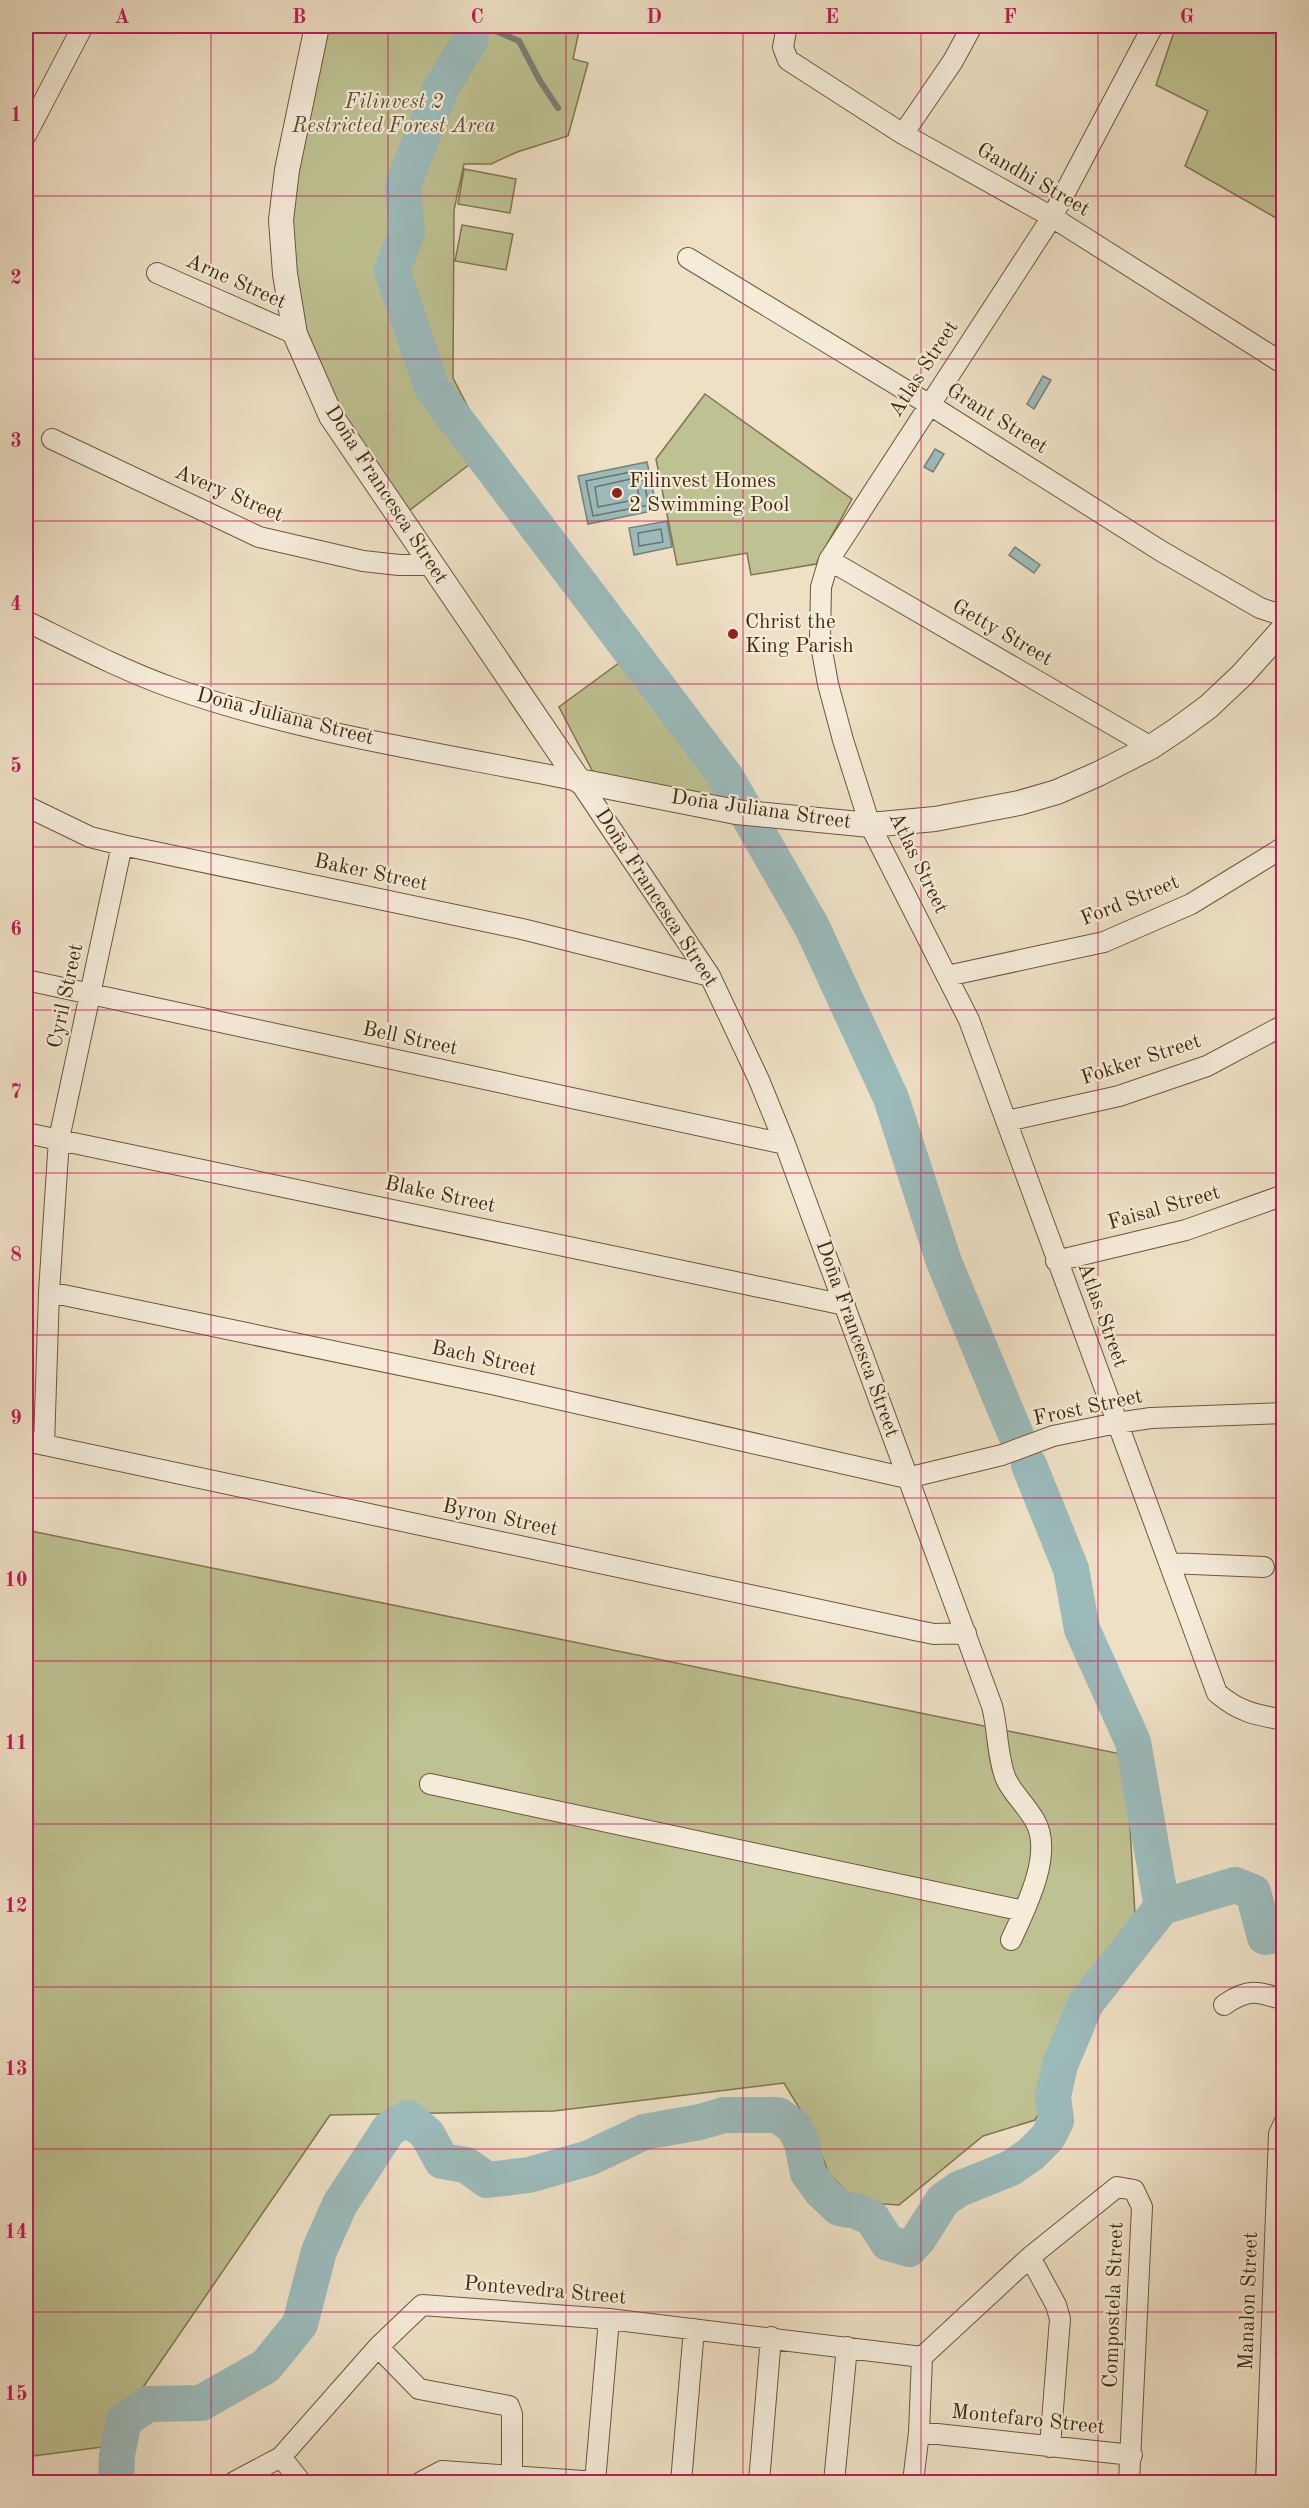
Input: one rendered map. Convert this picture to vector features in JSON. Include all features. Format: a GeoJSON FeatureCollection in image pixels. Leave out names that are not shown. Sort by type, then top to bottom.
{"type":"FeatureCollection","features":[{"type":"Feature","properties":{"kind":"street"},"geometry":{"type":"LineString","coordinates":[[26,135],[83,26]]}},
{"type":"Feature","properties":{"kind":"street","name":"Doña Francesca Street"},"geometry":{"type":"LineString","coordinates":[[317,26],[287,170],[281,220],[285,274],[295,334],[331,416],[710,976],[759,1080],[845,1305],[992,1706],[1006,1780],[1036,1821],[1041,1836],[1037,1874],[1011,1940]]}},
{"type":"Feature","properties":{"kind":"street","name":"Gandhi Street"},"geometry":{"type":"LineString","coordinates":[[787,26],[783,47],[788,60],[903,134],[1052,217],[1284,364]]}},
{"type":"Feature","properties":{"kind":"street"},"geometry":{"type":"LineString","coordinates":[[903,134],[953,61],[972,26]]}},
{"type":"Feature","properties":{"kind":"street","name":"Atlas Street"},"geometry":{"type":"LineString","coordinates":[[1153,26],[1052,217],[829,560],[820,588],[820,640],[828,684],[843,740],[870,825],[969,1020],[1217,1693],[1231,1705],[1251,1714],[1284,1720]]}},
{"type":"Feature","properties":{"kind":"street","name":"Grant Street"},"geometry":{"type":"LineString","coordinates":[[688,258],[930,405],[1161,550],[1260,608],[1284,616]]}},
{"type":"Feature","properties":{"kind":"street","name":"Arne Street"},"geometry":{"type":"LineString","coordinates":[[158,273],[295,334]]}},
{"type":"Feature","properties":{"kind":"street","name":"Avery Street"},"geometry":{"type":"LineString","coordinates":[[52,439],[259,537],[363,561],[399,565],[432,565]]}},
{"type":"Feature","properties":{"kind":"street","name":"Getty Street"},"geometry":{"type":"LineString","coordinates":[[829,560],[1151,747]]}},
{"type":"Feature","properties":{"kind":"street","name":"Doña Juliana Street"},"geometry":{"type":"LineString","coordinates":[[26,621],[140,675],[269,717],[736,812],[870,825],[935,819],[1019,803],[1057,792],[1151,747],[1208,707],[1242,675],[1284,628]]}},
{"type":"Feature","properties":{"kind":"street","name":"Baker Street"},"geometry":{"type":"LineString","coordinates":[[26,806],[90,837],[122,845],[522,929],[710,976]]}},
{"type":"Feature","properties":{"kind":"street","name":"Cyril Street"},"geometry":{"type":"LineString","coordinates":[[35,1443],[49,1292],[59,1139],[122,845]]}},
{"type":"Feature","properties":{"kind":"street","name":"Ford Street"},"geometry":{"type":"LineString","coordinates":[[946,976],[1104,942],[1191,904],[1284,847]]}},
{"type":"Feature","properties":{"kind":"street","name":"Bell Street"},"geometry":{"type":"LineString","coordinates":[[26,980],[785,1144]]}},
{"type":"Feature","properties":{"kind":"street","name":"Fokker Street"},"geometry":{"type":"LineString","coordinates":[[1007,1121],[1119,1096],[1207,1066],[1284,1025]]}},
{"type":"Feature","properties":{"kind":"street","name":"Blake Street"},"geometry":{"type":"LineString","coordinates":[[26,1132],[845,1305]]}},
{"type":"Feature","properties":{"kind":"street","name":"Faisal Street"},"geometry":{"type":"LineString","coordinates":[[1056,1261],[1186,1230],[1284,1195]]}},
{"type":"Feature","properties":{"kind":"street","name":"Bach Street"},"geometry":{"type":"LineString","coordinates":[[49,1292],[484,1383],[907,1478]]}},
{"type":"Feature","properties":{"kind":"street","name":"Frost Street"},"geometry":{"type":"LineString","coordinates":[[907,1478],[1002,1455],[1053,1436],[1117,1423],[1151,1418],[1284,1413]]}},
{"type":"Feature","properties":{"kind":"street","name":"Byron Street"},"geometry":{"type":"LineString","coordinates":[[35,1443],[919,1631],[934,1634],[966,1633]]}},
{"type":"Feature","properties":{"kind":"street"},"geometry":{"type":"LineString","coordinates":[[1169,1563],[1264,1567]]}},
{"type":"Feature","properties":{"kind":"street"},"geometry":{"type":"LineString","coordinates":[[430,1784],[1024,1911]]}},
{"type":"Feature","properties":{"kind":"street"},"geometry":{"type":"LineString","coordinates":[[1224,2005],[1239,1995],[1252,1991],[1284,2001]]}},
{"type":"Feature","properties":{"kind":"street","name":"Manalon Street"},"geometry":{"type":"LineString","coordinates":[[1266,2482],[1279,2134],[1284,2122]]}},
{"type":"Feature","properties":{"kind":"street","name":"Compostela Street"},"geometry":{"type":"LineString","coordinates":[[922,2356],[1030,2257],[1117,2187],[1134,2190],[1142,2207],[1129,2482]]}},
{"type":"Feature","properties":{"kind":"street"},"geometry":{"type":"LineString","coordinates":[[1030,2257],[1056,2305],[1060,2319],[1050,2447]]}},
{"type":"Feature","properties":{"kind":"street","name":"Pontevedra Street"},"geometry":{"type":"LineString","coordinates":[[234,2482],[281,2457],[378,2347],[422,2305],[609,2319],[922,2356]]}},
{"type":"Feature","properties":{"kind":"street"},"geometry":{"type":"LineString","coordinates":[[421,2482],[442,2471],[596,2482],[609,2319]]}},
{"type":"Feature","properties":{"kind":"street"},"geometry":{"type":"LineString","coordinates":[[681,2482],[694,2329]]}},
{"type":"Feature","properties":{"kind":"street"},"geometry":{"type":"LineString","coordinates":[[759,2482],[771,2337]]}},
{"type":"Feature","properties":{"kind":"street"},"geometry":{"type":"LineString","coordinates":[[378,2347],[419,2389],[509,2406],[512,2414],[512,2475]]}},
{"type":"Feature","properties":{"kind":"street"},"geometry":{"type":"LineString","coordinates":[[834,2482],[847,2347]]}},
{"type":"Feature","properties":{"kind":"street"},"geometry":{"type":"LineString","coordinates":[[913,2482],[919,2433],[922,2356]]}},
{"type":"Feature","properties":{"kind":"street","name":"Montefaro Street"},"geometry":{"type":"LineString","coordinates":[[919,2433],[1132,2455]]}},
{"type":"Feature","properties":{"kind":"street"},"geometry":{"type":"LineString","coordinates":[[281,2457],[301,2482]]}},
{"type":"Feature","properties":{"kind":"green space","name":"Filinvest 2 Restricted Forest Area"},"geometry":{"type":"Polygon","coordinates":[[[323,26],[569,26],[579,31],[573,59],[588,63],[568,136],[517,152],[491,164],[464,164],[454,210],[453,378],[471,413],[474,461],[406,513],[337,410],[302,332],[288,220],[323,26]]]}},
{"type":"Feature","properties":{"kind":"green space"},"geometry":{"type":"Polygon","coordinates":[[[1176,26],[1283,26],[1283,222],[1185,166],[1208,111],[1156,85],[1176,26]]]}},
{"type":"Feature","properties":{"kind":"green space"},"geometry":{"type":"Polygon","coordinates":[[[464,169],[516,179],[510,213],[458,204],[464,169]]]}},
{"type":"Feature","properties":{"kind":"green space"},"geometry":{"type":"Polygon","coordinates":[[[462,225],[513,234],[506,270],[455,261],[462,225]]]}},
{"type":"Feature","properties":{"kind":"green space"},"geometry":{"type":"Polygon","coordinates":[[[705,394],[852,499],[816,564],[751,575],[747,553],[677,565],[656,459],[705,394]]]}},
{"type":"Feature","properties":{"kind":"green space"},"geometry":{"type":"Polygon","coordinates":[[[623,660],[730,799],[593,772],[559,707],[623,660]]]}},
{"type":"Feature","properties":{"kind":"green space"},"geometry":{"type":"Polygon","coordinates":[[[26,1530],[1126,1755],[1136,1933],[1130,1961],[1035,2120],[983,2136],[899,2205],[857,2202],[829,2174],[811,2127],[784,2083],[554,2111],[330,2115],[102,2447],[26,2457],[26,1530]]]}},
{"type":"Feature","properties":{"kind":"water"},"geometry":{"type":"Polygon","coordinates":[[[1043,376],[1051,380],[1034,409],[1027,404],[1043,376]]]}},
{"type":"Feature","properties":{"kind":"water"},"geometry":{"type":"Polygon","coordinates":[[[935,449],[944,454],[933,472],[924,467],[935,449]]]}},
{"type":"Feature","properties":{"kind":"water","name":"Filinvest Homes 2 Swimming Pool"},"geometry":{"type":"Polygon","coordinates":[[[647,462],[657,510],[588,524],[578,476],[647,462]]]}},
{"type":"Feature","properties":{"kind":"water"},"geometry":{"type":"Polygon","coordinates":[[[667,521],[672,547],[634,555],[629,528],[667,521]]]}},
{"type":"Feature","properties":{"kind":"water"},"geometry":{"type":"Polygon","coordinates":[[[1015,547],[1040,565],[1034,573],[1009,555],[1015,547]]]}},
{"type":"Feature","properties":{"kind":"waterway"},"geometry":{"type":"LineString","coordinates":[[471,39],[491,29],[519,41],[540,81],[558,108]]}},
{"type":"Feature","properties":{"kind":"waterway"},"geometry":{"type":"LineString","coordinates":[[471,39],[441,88],[403,186],[407,233],[392,270],[432,388],[726,777],[812,927],[891,1098],[944,1262],[1016,1435]]}},
{"type":"Feature","properties":{"kind":"waterway"},"geometry":{"type":"LineString","coordinates":[[1029,1465],[1071,1569],[1082,1629],[1133,1742],[1162,1907]]}},
{"type":"Feature","properties":{"kind":"waterway"},"geometry":{"type":"LineString","coordinates":[[116,2482],[117,2455],[124,2420],[148,2404],[201,2403],[266,2366],[300,2324],[319,2251],[340,2204],[389,2129],[408,2118],[427,2134],[442,2161],[466,2165],[487,2180],[529,2175],[589,2158],[644,2132],[700,2122],[724,2115],[778,2115],[794,2127],[802,2143],[808,2173],[821,2191],[839,2208],[856,2211],[872,2218],[888,2243],[909,2249],[919,2238],[943,2200],[959,2189],[1011,2168],[1031,2154],[1048,2137],[1056,2121],[1053,2096],[1060,2065],[1086,2003],[1162,1907],[1235,1885],[1253,1892],[1265,1937],[1284,1934]]}},
{"type":"Feature","properties":{"kind":"place","name":"Filinvest Homes 2 Swimming Pool"},"geometry":{"type":"Point","coordinates":[617,493]}},
{"type":"Feature","properties":{"kind":"place","name":"Christ the King Parish"},"geometry":{"type":"Point","coordinates":[733,634]}}]}
